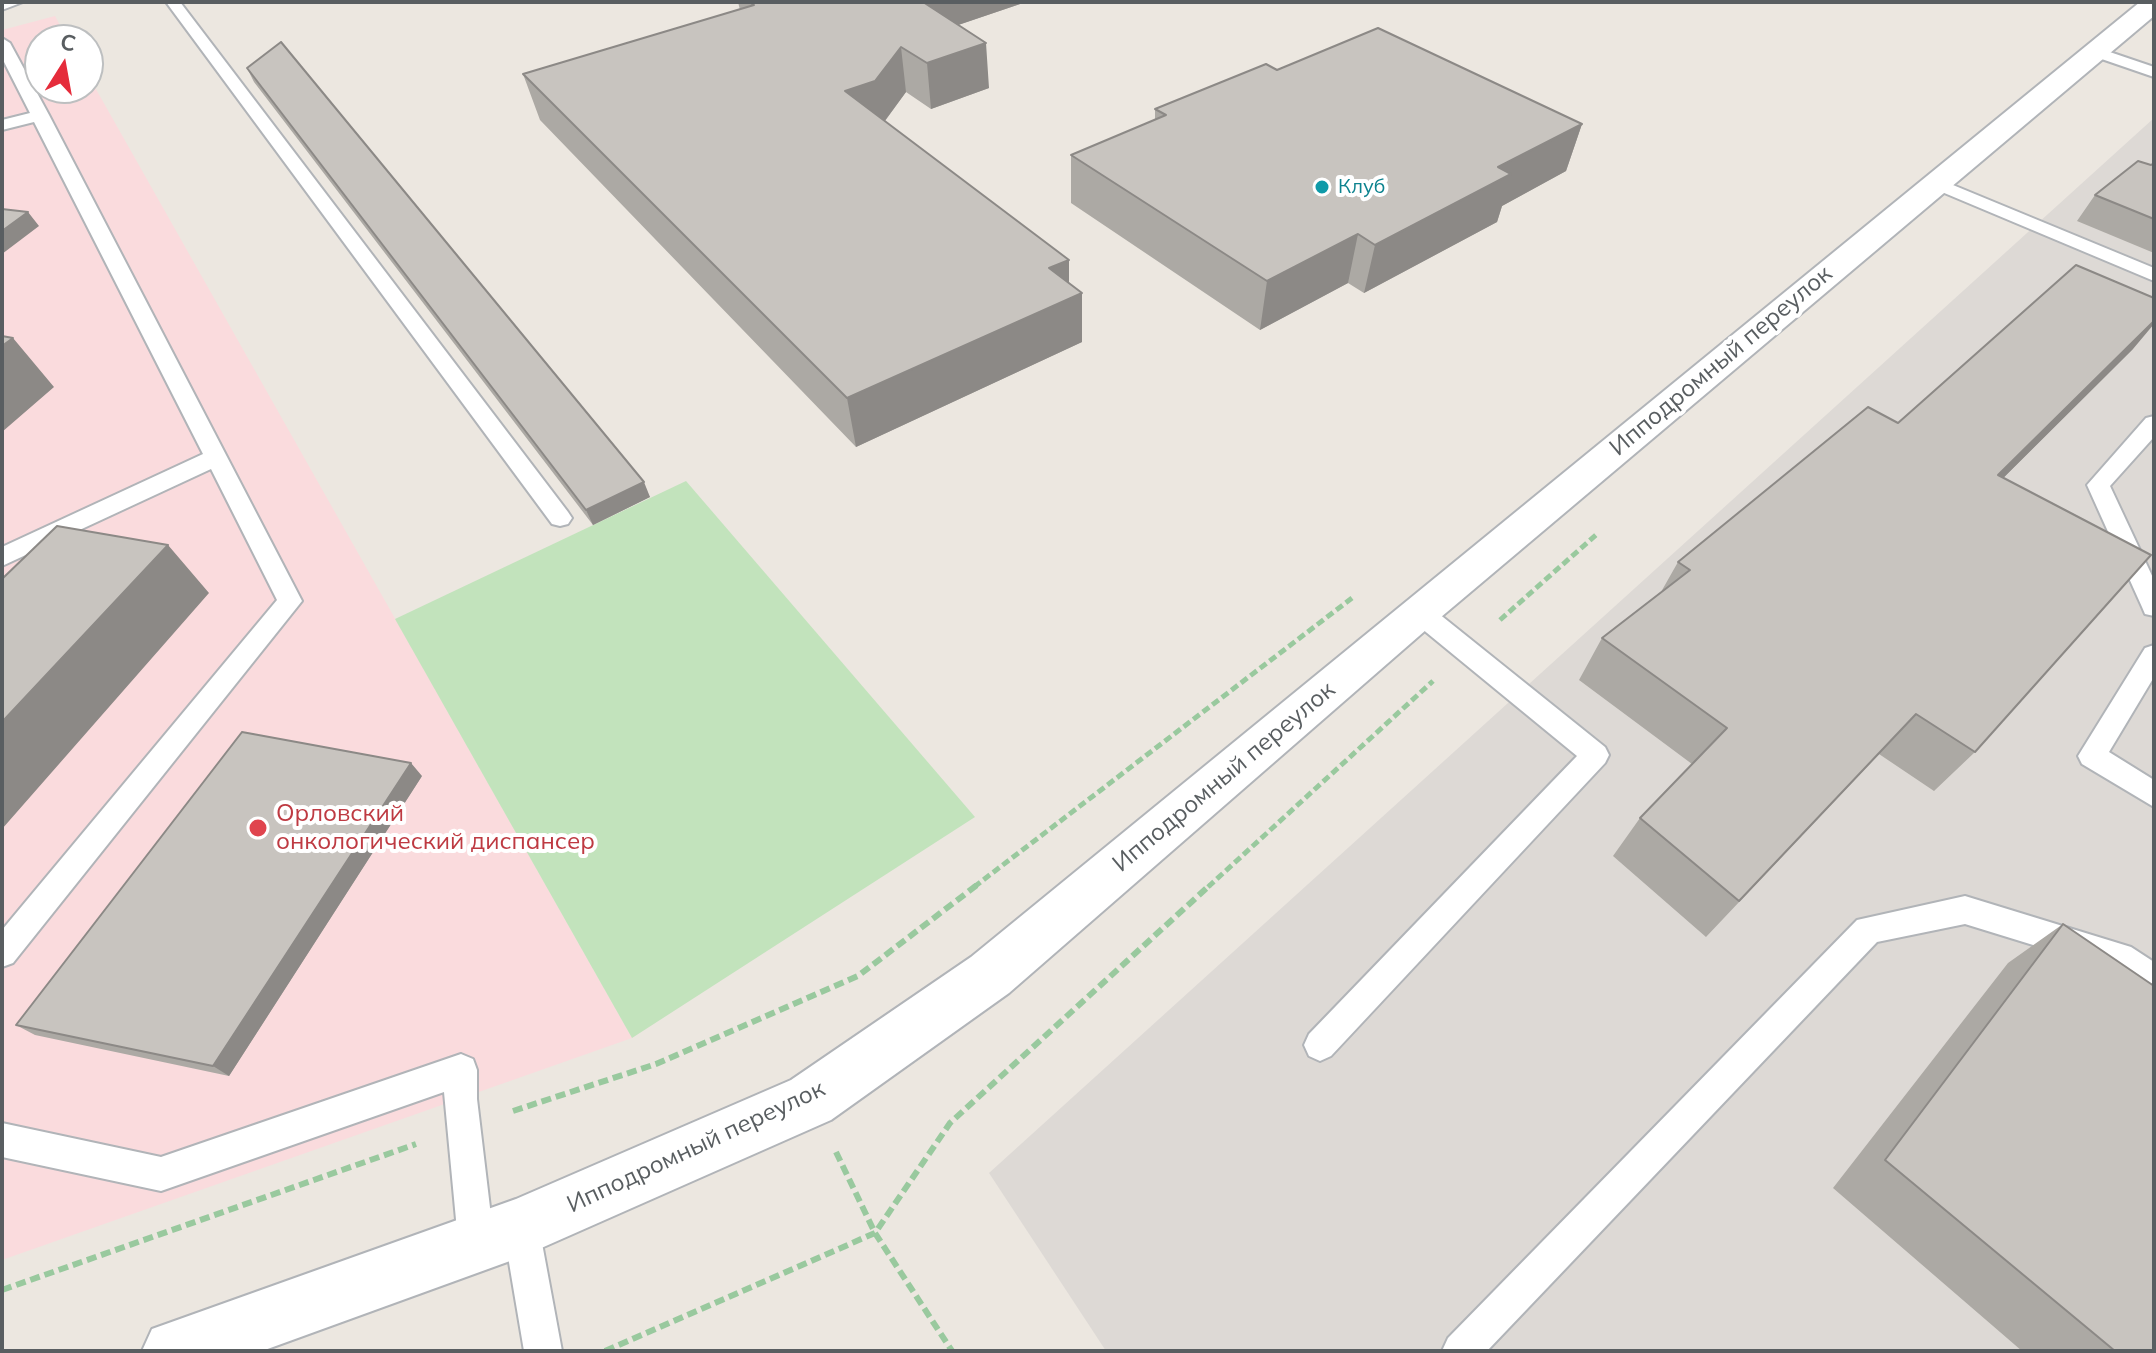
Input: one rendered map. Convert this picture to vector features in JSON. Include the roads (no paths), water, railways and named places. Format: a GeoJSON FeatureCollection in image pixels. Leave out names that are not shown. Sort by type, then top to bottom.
{"type":"FeatureCollection","features":[{"type":"Feature","properties":{"kind":"street","name":"Ипподромный переулок"},"geometry":{"type":"LineString","coordinates":[[174,1351],[521,1227],[811,1100],[990,975],[1419,612],[2154,3]]}},
{"type":"Feature","properties":{"kind":"lane"},"geometry":{"type":"LineString","coordinates":[[2,6],[16,2]]}},
{"type":"Feature","properties":{"kind":"lane"},"geometry":{"type":"LineString","coordinates":[[173,2],[560,518]]}},
{"type":"Feature","properties":{"kind":"lane"},"geometry":{"type":"LineString","coordinates":[[2,43],[290,601],[2,953]]}},
{"type":"Feature","properties":{"kind":"lane"},"geometry":{"type":"LineString","coordinates":[[2095,52],[2154,72]]}},
{"type":"Feature","properties":{"kind":"lane"},"geometry":{"type":"LineString","coordinates":[[2,125],[41,115]]}},
{"type":"Feature","properties":{"kind":"lane"},"geometry":{"type":"LineString","coordinates":[[1936,183],[2154,275]]}},
{"type":"Feature","properties":{"kind":"lane"},"geometry":{"type":"LineString","coordinates":[[2154,423],[2098,485],[2154,607]]}},
{"type":"Feature","properties":{"kind":"lane"},"geometry":{"type":"LineString","coordinates":[[2,557],[217,457]]}},
{"type":"Feature","properties":{"kind":"lane"},"geometry":{"type":"LineString","coordinates":[[1320,1045],[1595,755],[1419,612]]}},
{"type":"Feature","properties":{"kind":"lane"},"geometry":{"type":"LineString","coordinates":[[2154,655],[2092,756],[2154,795]]}},
{"type":"Feature","properties":{"kind":"lane"},"geometry":{"type":"LineString","coordinates":[[1461,1351],[1868,930],[1965,910],[2120,957],[2154,980]]}},
{"type":"Feature","properties":{"kind":"lane"},"geometry":{"type":"LineString","coordinates":[[2,1140],[161,1174],[461,1070],[476,1241]]}},
{"type":"Feature","properties":{"kind":"lane"},"geometry":{"type":"LineString","coordinates":[[521,1227],[543,1351]]}},
{"type":"Feature","properties":{"kind":"place","name":"Клуб"},"geometry":{"type":"Point","coordinates":[1322,187]}},
{"type":"Feature","properties":{"kind":"place","name":"Орловский онкологический диспансер"},"geometry":{"type":"Point","coordinates":[258,828]}}]}
